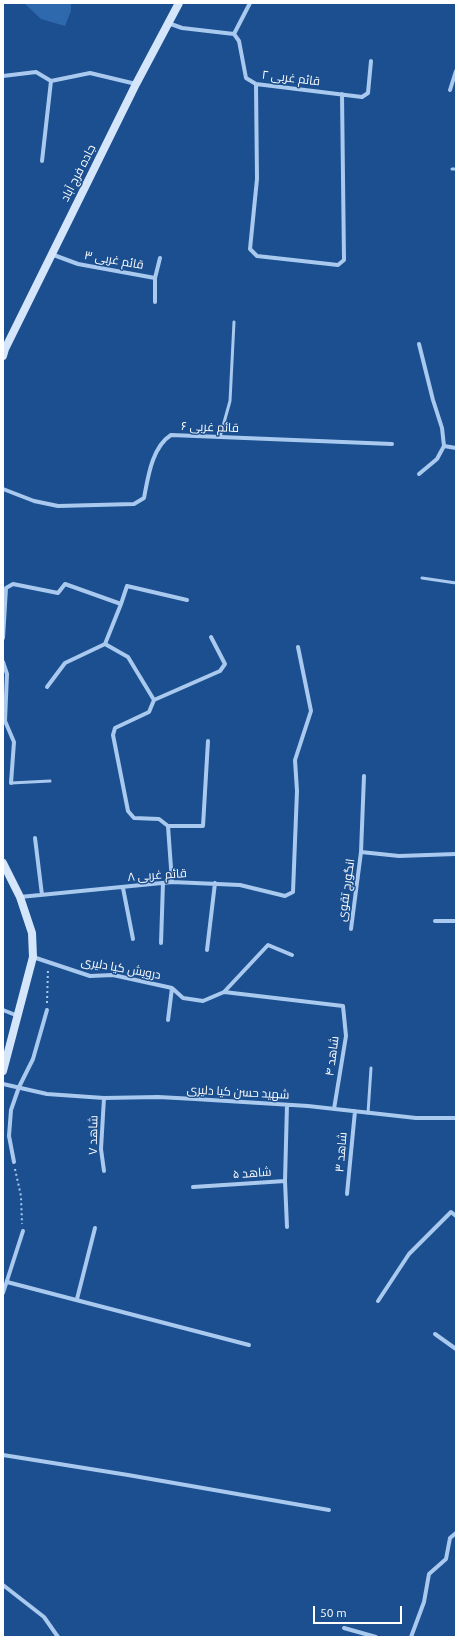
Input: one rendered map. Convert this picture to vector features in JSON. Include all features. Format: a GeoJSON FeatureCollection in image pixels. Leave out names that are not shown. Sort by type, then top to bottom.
{"type":"FeatureCollection","features":[{"type":"Feature","properties":{"kind":"street","name":"جاده فرج آباد"},"geometry":{"type":"LineString","coordinates":[[4,351],[136,84],[179,3]]}},
{"type":"Feature","properties":{"kind":"street"},"geometry":{"type":"LineString","coordinates":[[168,23],[182,28],[234,34],[250,3]]}},
{"type":"Feature","properties":{"kind":"street","name":"قائم غربی ۲"},"geometry":{"type":"LineString","coordinates":[[234,34],[239,41],[246,78],[256,84],[362,97],[368,93],[371,61]]}},
{"type":"Feature","properties":{"kind":"street"},"geometry":{"type":"LineString","coordinates":[[450,90],[456,71]]}},
{"type":"Feature","properties":{"kind":"street"},"geometry":{"type":"LineString","coordinates":[[3,76],[36,72],[51,81],[90,73],[136,84]]}},
{"type":"Feature","properties":{"kind":"street"},"geometry":{"type":"LineString","coordinates":[[42,161],[51,81]]}},
{"type":"Feature","properties":{"kind":"street"},"geometry":{"type":"LineString","coordinates":[[256,84],[257,179],[250,249],[257,256],[338,265],[344,260],[342,94]]}},
{"type":"Feature","properties":{"kind":"street","name":"قائم غربی ۳"},"geometry":{"type":"LineString","coordinates":[[51,254],[78,264],[155,278],[160,258]]}},
{"type":"Feature","properties":{"kind":"street"},"geometry":{"type":"LineString","coordinates":[[155,278],[155,302]]}},
{"type":"Feature","properties":{"kind":"street"},"geometry":{"type":"LineString","coordinates":[[419,344],[433,400],[442,428],[444,446],[437,459],[419,474]]}},
{"type":"Feature","properties":{"kind":"street","name":"قائم غربی ۶"},"geometry":{"type":"LineString","coordinates":[[3,489],[34,501],[58,506],[134,504],[144,498],[149,470],[164,440],[172,435],[392,444]]}},
{"type":"Feature","properties":{"kind":"street"},"geometry":{"type":"LineString","coordinates":[[444,446],[456,448]]}},
{"type":"Feature","properties":{"kind":"street"},"geometry":{"type":"LineString","coordinates":[[3,638],[6,588],[13,584],[58,593],[65,584],[121,604]]}},
{"type":"Feature","properties":{"kind":"street"},"geometry":{"type":"LineString","coordinates":[[47,687],[65,663],[105,644],[127,586],[187,600]]}},
{"type":"Feature","properties":{"kind":"street"},"geometry":{"type":"LineString","coordinates":[[208,740],[203,826],[168,826],[159,819],[134,818],[128,811],[113,735],[115,728],[148,712],[154,700],[220,670],[225,664],[211,637]]}},
{"type":"Feature","properties":{"kind":"street"},"geometry":{"type":"LineString","coordinates":[[105,644],[128,657],[154,700]]}},
{"type":"Feature","properties":{"kind":"street","name":"قائم غربی ۸"},"geometry":{"type":"LineString","coordinates":[[20,897],[172,882],[240,885],[285,896],[293,892],[297,791],[295,760],[311,711],[298,648]]}},
{"type":"Feature","properties":{"kind":"street"},"geometry":{"type":"LineString","coordinates":[[3,662],[7,674],[5,721],[14,742],[11,783]]}},
{"type":"Feature","properties":{"kind":"street"},"geometry":{"type":"LineString","coordinates":[[362,852],[364,776]]}},
{"type":"Feature","properties":{"kind":"street"},"geometry":{"type":"LineString","coordinates":[[168,826],[172,882]]}},
{"type":"Feature","properties":{"kind":"street"},"geometry":{"type":"LineString","coordinates":[[35,838],[42,895]]}},
{"type":"Feature","properties":{"kind":"street","name":"انگورج تقوی"},"geometry":{"type":"LineString","coordinates":[[351,929],[362,852],[399,856],[456,854]]}},
{"type":"Feature","properties":{"kind":"street"},"geometry":{"type":"LineString","coordinates":[[3,863],[20,897],[32,933],[33,957],[3,1072]]}},
{"type":"Feature","properties":{"kind":"street"},"geometry":{"type":"LineString","coordinates":[[161,944],[163,883]]}},
{"type":"Feature","properties":{"kind":"street"},"geometry":{"type":"LineString","coordinates":[[207,950],[215,883]]}},
{"type":"Feature","properties":{"kind":"street"},"geometry":{"type":"LineString","coordinates":[[123,888],[133,939]]}},
{"type":"Feature","properties":{"kind":"street"},"geometry":{"type":"LineString","coordinates":[[435,921],[456,921]]}},
{"type":"Feature","properties":{"kind":"street"},"geometry":{"type":"LineString","coordinates":[[224,992],[268,945],[292,955]]}},
{"type":"Feature","properties":{"kind":"street","name":"درویش کیا دلیری"},"geometry":{"type":"LineString","coordinates":[[33,957],[90,976],[113,975],[172,988],[182,998],[204,1001],[224,992]]}},
{"type":"Feature","properties":{"kind":"street"},"geometry":{"type":"LineString","coordinates":[[168,1020],[172,988]]}},
{"type":"Feature","properties":{"kind":"street","name":"شاهد ۴"},"geometry":{"type":"LineString","coordinates":[[224,992],[343,1006],[346,1036],[334,1109]]}},
{"type":"Feature","properties":{"kind":"street"},"geometry":{"type":"LineString","coordinates":[[3,1010],[18,1016]]}},
{"type":"Feature","properties":{"kind":"street"},"geometry":{"type":"LineString","coordinates":[[14,1162],[9,1136],[11,1110],[19,1087],[33,1059],[47,1010]]}},
{"type":"Feature","properties":{"kind":"street","name":"شهید حسن کیا دلیری"},"geometry":{"type":"LineString","coordinates":[[3,1084],[47,1094],[104,1098],[158,1097],[287,1104],[416,1118],[456,1118]]}},
{"type":"Feature","properties":{"kind":"street","name":"شاهد ۷"},"geometry":{"type":"LineString","coordinates":[[104,1098],[101,1149],[104,1172]]}},
{"type":"Feature","properties":{"kind":"street","name":"شاهد ۵"},"geometry":{"type":"LineString","coordinates":[[193,1186],[285,1181],[287,1104]]}},
{"type":"Feature","properties":{"kind":"street","name":"شاهد ۳"},"geometry":{"type":"LineString","coordinates":[[347,1194],[355,1111]]}},
{"type":"Feature","properties":{"kind":"street"},"geometry":{"type":"LineString","coordinates":[[285,1181],[287,1227]]}},
{"type":"Feature","properties":{"kind":"street"},"geometry":{"type":"LineString","coordinates":[[378,1301],[410,1254],[451,1212],[456,1216]]}},
{"type":"Feature","properties":{"kind":"street"},"geometry":{"type":"LineString","coordinates":[[77,1299],[95,1228]]}},
{"type":"Feature","properties":{"kind":"street"},"geometry":{"type":"LineString","coordinates":[[3,1293],[23,1231]]}},
{"type":"Feature","properties":{"kind":"street"},"geometry":{"type":"LineString","coordinates":[[7,1282],[249,1345]]}},
{"type":"Feature","properties":{"kind":"street"},"geometry":{"type":"LineString","coordinates":[[435,1334],[456,1349]]}},
{"type":"Feature","properties":{"kind":"street"},"geometry":{"type":"LineString","coordinates":[[3,1455],[329,1510]]}},
{"type":"Feature","properties":{"kind":"street"},"geometry":{"type":"LineString","coordinates":[[411,1637],[424,1602],[429,1574],[446,1559],[450,1538],[456,1533]]}},
{"type":"Feature","properties":{"kind":"street"},"geometry":{"type":"LineString","coordinates":[[3,1585],[44,1617],[58,1637]]}},
{"type":"Feature","properties":{"kind":"street"},"geometry":{"type":"LineString","coordinates":[[344,1628],[376,1637]]}},
{"type":"Feature","properties":{"kind":"lane"},"geometry":{"type":"LineString","coordinates":[[220,437],[230,401],[234,322]]}},
{"type":"Feature","properties":{"kind":"lane"},"geometry":{"type":"LineString","coordinates":[[422,578],[456,583]]}},
{"type":"Feature","properties":{"kind":"lane"},"geometry":{"type":"LineString","coordinates":[[11,783],[50,781]]}},
{"type":"Feature","properties":{"kind":"lane"},"geometry":{"type":"LineString","coordinates":[[368,1113],[370,1068]]}},
{"type":"Feature","properties":{"kind":"path"},"geometry":{"type":"LineString","coordinates":[[47,1010],[48,962]]}},
{"type":"Feature","properties":{"kind":"path"},"geometry":{"type":"LineString","coordinates":[[14,1162],[21,1196],[23,1231]]}},
{"type":"Feature","properties":{"kind":"shaded area"},"geometry":{"type":"Polygon","coordinates":[[[24,3],[71,3],[71,11],[65,26],[41,19],[24,3]]]}}]}
